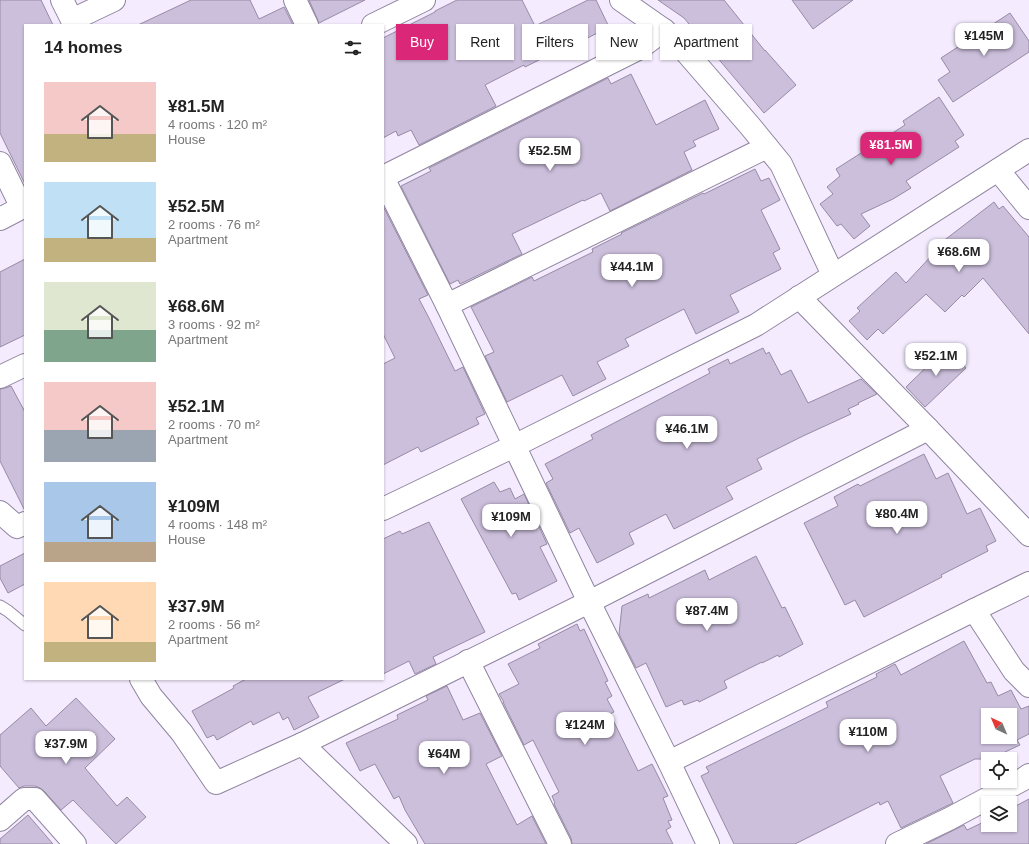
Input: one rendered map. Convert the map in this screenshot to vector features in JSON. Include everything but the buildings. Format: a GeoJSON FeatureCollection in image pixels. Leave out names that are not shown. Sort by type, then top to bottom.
{"type":"FeatureCollection","features":[{"type":"Feature","properties":{"kind":"street"},"geometry":{"type":"LineString","coordinates":[[62,0],[72,20],[114,0]]}},
{"type":"Feature","properties":{"kind":"street"},"geometry":{"type":"LineString","coordinates":[[295,0],[307,24]]}},
{"type":"Feature","properties":{"kind":"street"},"geometry":{"type":"LineString","coordinates":[[374,24],[424,0]]}},
{"type":"Feature","properties":{"kind":"street"},"geometry":{"type":"LineString","coordinates":[[621,0],[660,27]]}},
{"type":"Feature","properties":{"kind":"street"},"geometry":{"type":"LineString","coordinates":[[384,176],[640,48],[660,33]]}},
{"type":"Feature","properties":{"kind":"street"},"geometry":{"type":"LineString","coordinates":[[693,60],[781,164],[833,275]]}},
{"type":"Feature","properties":{"kind":"street"},"geometry":{"type":"LineString","coordinates":[[447,305],[767,147]]}},
{"type":"Feature","properties":{"kind":"street"},"geometry":{"type":"LineString","coordinates":[[384,506],[514,446],[756,325],[1029,150]]}},
{"type":"Feature","properties":{"kind":"street"},"geometry":{"type":"LineString","coordinates":[[0,163],[24,207],[0,218]]}},
{"type":"Feature","properties":{"kind":"street"},"geometry":{"type":"LineString","coordinates":[[998,170],[1029,208]]}},
{"type":"Feature","properties":{"kind":"street"},"geometry":{"type":"LineString","coordinates":[[384,179],[447,305],[589,602],[708,844]]}},
{"type":"Feature","properties":{"kind":"street"},"geometry":{"type":"LineString","coordinates":[[800,297],[1029,535]]}},
{"type":"Feature","properties":{"kind":"street"},"geometry":{"type":"LineString","coordinates":[[0,377],[24,365]]}},
{"type":"Feature","properties":{"kind":"street"},"geometry":{"type":"LineString","coordinates":[[142,680],[151,696],[182,733],[216,783],[302,744],[589,602],[928,429]]}},
{"type":"Feature","properties":{"kind":"street"},"geometry":{"type":"LineString","coordinates":[[0,512],[17,527],[24,524]]}},
{"type":"Feature","properties":{"kind":"street"},"geometry":{"type":"LineString","coordinates":[[669,762],[1029,583]]}},
{"type":"Feature","properties":{"kind":"street"},"geometry":{"type":"LineString","coordinates":[[974,610],[1014,671],[1029,686]]}},
{"type":"Feature","properties":{"kind":"street"},"geometry":{"type":"LineString","coordinates":[[468,661],[560,844]]}},
{"type":"Feature","properties":{"kind":"street"},"geometry":{"type":"LineString","coordinates":[[302,744],[406,844]]}},
{"type":"Feature","properties":{"kind":"street"},"geometry":{"type":"LineString","coordinates":[[897,844],[1029,775]]}},
{"type":"Feature","properties":{"kind":"street"},"geometry":{"type":"LineString","coordinates":[[0,820],[24,799],[35,799],[75,844]]}},
{"type":"Feature","properties":{"kind":"lane"},"geometry":{"type":"LineString","coordinates":[[0,606],[24,624]]}}]}
